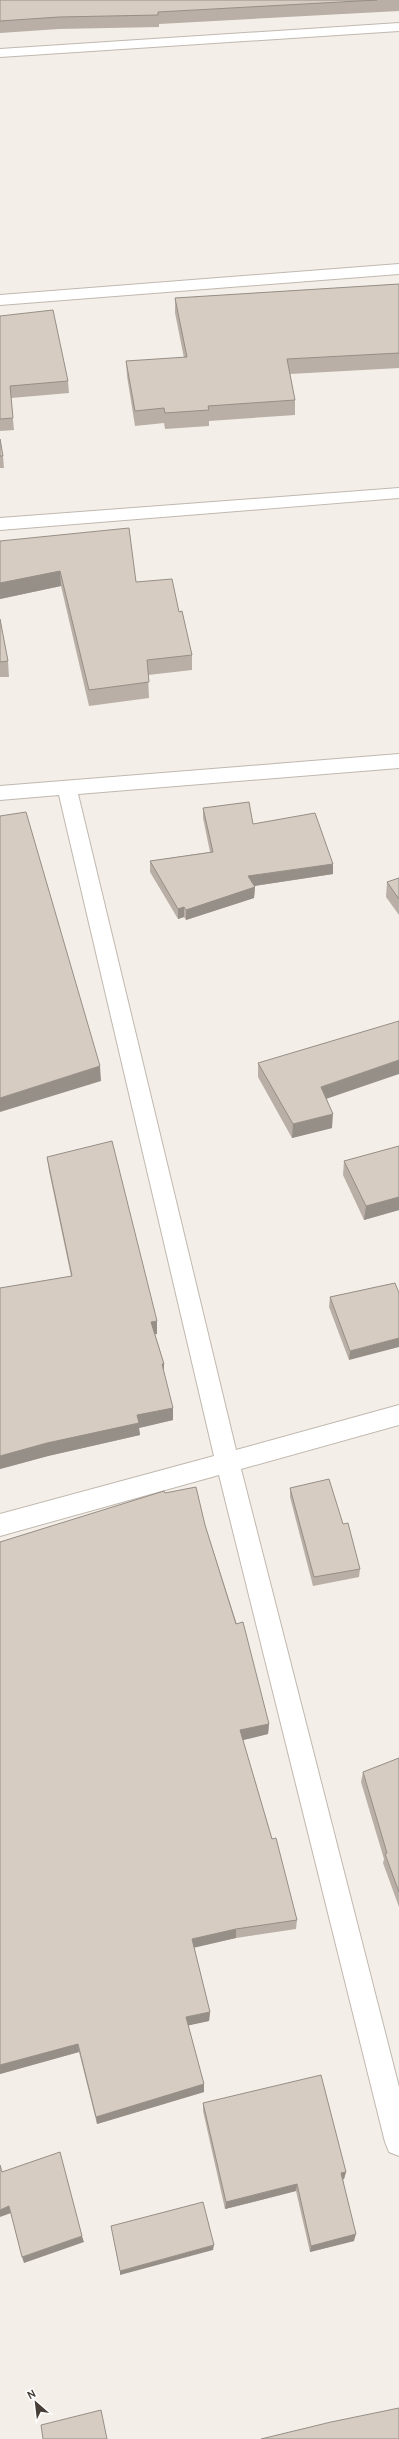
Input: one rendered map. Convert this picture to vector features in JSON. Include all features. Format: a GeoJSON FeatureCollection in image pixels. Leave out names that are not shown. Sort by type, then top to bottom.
{"type":"FeatureCollection","features":[{"type":"Feature","properties":{"kind":"street"},"geometry":{"type":"LineString","coordinates":[[0,53],[399,26]]}},
{"type":"Feature","properties":{"kind":"street"},"geometry":{"type":"LineString","coordinates":[[0,300],[399,269]]}},
{"type":"Feature","properties":{"kind":"street"},"geometry":{"type":"LineString","coordinates":[[0,524],[399,493]]}},
{"type":"Feature","properties":{"kind":"street"},"geometry":{"type":"LineString","coordinates":[[0,793],[68,789],[399,761]]}},
{"type":"Feature","properties":{"kind":"street"},"geometry":{"type":"LineString","coordinates":[[68,789],[227,1461],[399,2142]]}},
{"type":"Feature","properties":{"kind":"street"},"geometry":{"type":"LineString","coordinates":[[0,1525],[227,1461],[399,1415]]}},
{"type":"Feature","properties":{"kind":"building"},"geometry":{"type":"Polygon","coordinates":[[[0,0],[377,0],[158,12],[158,15],[59,17],[0,21],[0,0]]]}},
{"type":"Feature","properties":{"kind":"building"},"geometry":{"type":"Polygon","coordinates":[[[399,284],[399,353],[287,359],[295,400],[208,406],[209,410],[165,413],[164,408],[135,411],[126,361],[187,357],[175,298],[399,284]]]}},
{"type":"Feature","properties":{"kind":"building"},"geometry":{"type":"Polygon","coordinates":[[[53,310],[68,381],[10,386],[13,418],[0,419],[0,316],[53,310]]]}},
{"type":"Feature","properties":{"kind":"building"},"geometry":{"type":"Polygon","coordinates":[[[0,439],[3,456],[0,456],[0,439]]]}},
{"type":"Feature","properties":{"kind":"building"},"geometry":{"type":"Polygon","coordinates":[[[129,528],[136,582],[172,579],[179,612],[182,611],[192,655],[147,660],[149,682],[89,690],[60,571],[0,583],[0,541],[129,528]]]}},
{"type":"Feature","properties":{"kind":"building"},"geometry":{"type":"Polygon","coordinates":[[[0,619],[8,661],[0,662],[0,619]]]}},
{"type":"Feature","properties":{"kind":"building"},"geometry":{"type":"Polygon","coordinates":[[[249,802],[253,824],[315,813],[333,864],[248,876],[255,887],[186,910],[184,907],[178,909],[150,861],[213,852],[203,808],[249,802]]]}},
{"type":"Feature","properties":{"kind":"building"},"geometry":{"type":"Polygon","coordinates":[[[26,812],[100,1066],[0,1098],[0,816],[26,812]]]}},
{"type":"Feature","properties":{"kind":"building"},"geometry":{"type":"Polygon","coordinates":[[[399,878],[399,899],[387,882],[399,878]]]}},
{"type":"Feature","properties":{"kind":"building"},"geometry":{"type":"Polygon","coordinates":[[[399,1021],[399,1060],[321,1087],[333,1114],[293,1124],[258,1063],[399,1021]]]}},
{"type":"Feature","properties":{"kind":"building"},"geometry":{"type":"Polygon","coordinates":[[[112,1141],[157,1321],[151,1322],[164,1364],[162,1364],[173,1408],[137,1415],[139,1423],[47,1443],[0,1456],[0,1288],[72,1276],[47,1157],[112,1141]]]}},
{"type":"Feature","properties":{"kind":"building"},"geometry":{"type":"Polygon","coordinates":[[[399,1146],[399,1197],[366,1206],[344,1161],[399,1146]]]}},
{"type":"Feature","properties":{"kind":"building"},"geometry":{"type":"Polygon","coordinates":[[[395,1283],[399,1293],[399,1338],[350,1351],[330,1297],[395,1283]]]}},
{"type":"Feature","properties":{"kind":"building"},"geometry":{"type":"Polygon","coordinates":[[[329,1479],[343,1524],[348,1523],[360,1569],[314,1577],[290,1488],[329,1479]]]}},
{"type":"Feature","properties":{"kind":"building"},"geometry":{"type":"Polygon","coordinates":[[[196,1487],[205,1525],[236,1624],[243,1622],[269,1724],[240,1730],[272,1839],[276,1838],[297,1920],[236,1929],[192,1939],[210,2012],[186,2017],[204,2084],[96,2117],[78,2044],[0,2065],[0,1542],[164,1491],[165,1493],[196,1487]]]}},
{"type":"Feature","properties":{"kind":"building"},"geometry":{"type":"Polygon","coordinates":[[[399,1758],[399,1892],[385,1854],[387,1853],[363,1772],[399,1758]]]}},
{"type":"Feature","properties":{"kind":"building"},"geometry":{"type":"Polygon","coordinates":[[[321,2075],[346,2172],[341,2173],[356,2234],[311,2246],[297,2184],[226,2202],[203,2103],[321,2075]]]}},
{"type":"Feature","properties":{"kind":"building"},"geometry":{"type":"Polygon","coordinates":[[[60,2152],[82,2236],[22,2257],[9,2206],[0,2210],[0,2165],[2,2172],[60,2152]]]}},
{"type":"Feature","properties":{"kind":"building"},"geometry":{"type":"Polygon","coordinates":[[[203,2202],[214,2245],[120,2271],[111,2226],[203,2202]]]}},
{"type":"Feature","properties":{"kind":"building"},"geometry":{"type":"Polygon","coordinates":[[[399,2408],[399,2439],[261,2439],[331,2422],[399,2408]]]}},
{"type":"Feature","properties":{"kind":"building"},"geometry":{"type":"Polygon","coordinates":[[[101,2410],[107,2439],[43,2439],[41,2425],[101,2410]]]}}]}
